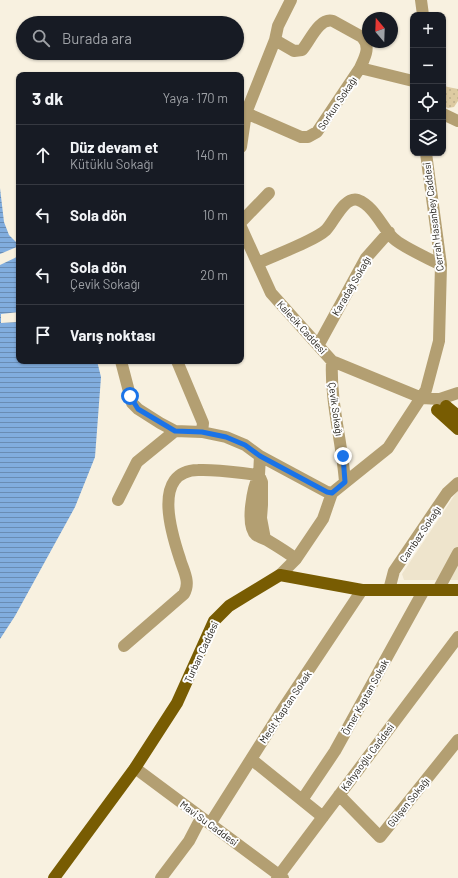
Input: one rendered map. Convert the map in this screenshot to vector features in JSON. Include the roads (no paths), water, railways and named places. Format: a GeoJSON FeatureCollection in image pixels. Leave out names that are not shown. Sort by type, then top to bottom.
{"type":"FeatureCollection","features":[{"type":"Feature","properties":{"kind":"main road","name":"Kalecik Caddesi"},"geometry":{"type":"LineString","coordinates":[[445,404],[458,416]]}},
{"type":"Feature","properties":{"kind":"main road","name":"Kalecik Caddesi"},"geometry":{"type":"LineString","coordinates":[[445,404],[458,430]]}},
{"type":"Feature","properties":{"kind":"main road"},"geometry":{"type":"LineString","coordinates":[[280,575],[362,590],[458,590]]}},
{"type":"Feature","properties":{"kind":"main road","name":"Turban Caddesi"},"geometry":{"type":"LineString","coordinates":[[54,878],[135,768],[177,703],[214,621],[229,606],[280,575]]}},
{"type":"Feature","properties":{"kind":"street"},"geometry":{"type":"LineString","coordinates":[[244,127],[246,113],[275,40],[278,26],[291,0]]}},
{"type":"Feature","properties":{"kind":"street","name":"Sorkun Sokağı"},"geometry":{"type":"LineString","coordinates":[[246,113],[302,137],[313,135],[317,132],[360,68],[368,45],[362,37],[330,20],[322,23],[302,50],[294,51],[275,40]]}},
{"type":"Feature","properties":{"kind":"street"},"geometry":{"type":"LineString","coordinates":[[360,68],[410,80]]}},
{"type":"Feature","properties":{"kind":"street","name":"Cerrah Hasanbey Caddesi"},"geometry":{"type":"LineString","coordinates":[[332,493],[388,448],[426,390],[438,341],[441,266],[426,156]]}},
{"type":"Feature","properties":{"kind":"street"},"geometry":{"type":"LineString","coordinates":[[244,219],[269,193]]}},
{"type":"Feature","properties":{"kind":"street"},"geometry":{"type":"LineString","coordinates":[[258,263],[317,236],[326,230],[345,205],[350,201],[357,200],[363,203],[394,238],[441,266]]}},
{"type":"Feature","properties":{"kind":"street","name":"Karadağ Sokağı"},"geometry":{"type":"LineString","coordinates":[[319,344],[366,258],[389,232]]}},
{"type":"Feature","properties":{"kind":"street","name":"Kalecik Caddesi"},"geometry":{"type":"LineString","coordinates":[[244,233],[271,293],[319,344],[332,361],[422,398],[445,404]]}},
{"type":"Feature","properties":{"kind":"street","name":"Çevik Sokağı"},"geometry":{"type":"LineString","coordinates":[[332,361],[334,409],[343,456],[345,482]]}},
{"type":"Feature","properties":{"kind":"street"},"geometry":{"type":"LineString","coordinates":[[122,364],[132,402],[143,412],[175,431],[202,432],[226,437],[245,445],[260,456],[327,492],[332,493],[324,519],[296,559],[280,575]]}},
{"type":"Feature","properties":{"kind":"street"},"geometry":{"type":"LineString","coordinates":[[178,364],[203,423],[202,432]]}},
{"type":"Feature","properties":{"kind":"street"},"geometry":{"type":"LineString","coordinates":[[445,404],[458,393]]}},
{"type":"Feature","properties":{"kind":"street"},"geometry":{"type":"LineString","coordinates":[[118,500],[137,462],[175,431]]}},
{"type":"Feature","properties":{"kind":"street"},"geometry":{"type":"LineString","coordinates":[[260,456],[259,475],[255,484],[251,515],[253,529],[256,535],[265,539],[296,559]]}},
{"type":"Feature","properties":{"kind":"street"},"geometry":{"type":"LineString","coordinates":[[124,646],[184,594],[187,589],[186,575],[175,542],[170,511],[169,491],[173,480],[184,472],[197,470],[259,475]]}},
{"type":"Feature","properties":{"kind":"street","name":"Cambaz Sokağı"},"geometry":{"type":"LineString","coordinates":[[389,590],[394,572],[447,493],[458,483]]}},
{"type":"Feature","properties":{"kind":"street"},"geometry":{"type":"LineString","coordinates":[[438,590],[458,553]]}},
{"type":"Feature","properties":{"kind":"street","name":"Mecit Kaptan Sokak"},"geometry":{"type":"LineString","coordinates":[[161,878],[251,759],[362,590]]}},
{"type":"Feature","properties":{"kind":"street","name":"Ömer Kaptan Sokak"},"geometry":{"type":"LineString","coordinates":[[302,800],[335,751],[424,590]]}},
{"type":"Feature","properties":{"kind":"street","name":"Kahyaoğlu Caddesi"},"geometry":{"type":"LineString","coordinates":[[280,877],[339,795],[458,637]]}},
{"type":"Feature","properties":{"kind":"street","name":"Gülşen Sokağı"},"geometry":{"type":"LineString","coordinates":[[339,795],[380,837],[458,740]]}},
{"type":"Feature","properties":{"kind":"street"},"geometry":{"type":"LineString","coordinates":[[251,759],[323,817]]}},
{"type":"Feature","properties":{"kind":"street","name":"Mavi Su Caddesi"},"geometry":{"type":"LineString","coordinates":[[135,768],[280,877]]}},
{"type":"Feature","properties":{"kind":"water"},"geometry":{"type":"Polygon","coordinates":[[[0,188],[4,222],[9,235],[16,242],[16,364],[98,364],[101,377],[95,457],[75,507],[15,616],[0,639],[0,188]]]}}]}
